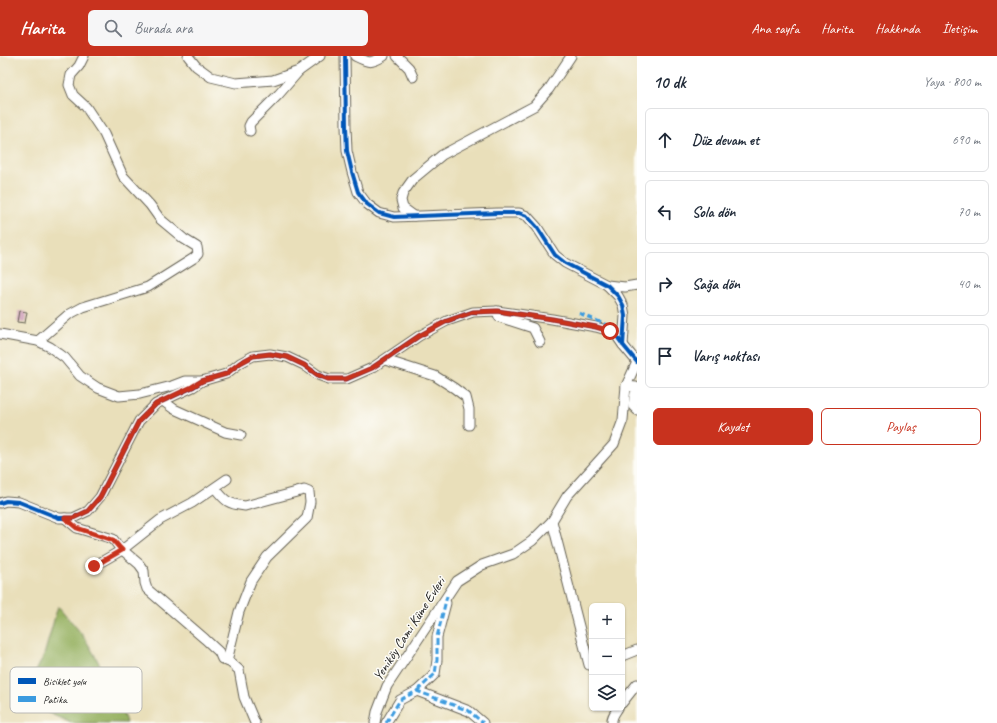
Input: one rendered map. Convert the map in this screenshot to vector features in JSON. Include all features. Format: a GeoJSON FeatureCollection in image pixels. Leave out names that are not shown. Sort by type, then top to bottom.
{"type":"FeatureCollection","features":[{"type":"Feature","properties":{"kind":"street"},"geometry":{"type":"LineString","coordinates":[[38,341],[68,315],[84,307],[148,287],[198,254],[197,247],[184,239],[160,219],[150,205],[123,176],[104,134],[86,107],[74,95],[70,85],[71,75],[79,66],[84,56]]}},
{"type":"Feature","properties":{"kind":"street"},"geometry":{"type":"LineString","coordinates":[[188,56],[196,66],[212,77],[236,83],[273,80],[299,72]]}},
{"type":"Feature","properties":{"kind":"street"},"geometry":{"type":"LineString","coordinates":[[250,131],[249,126],[251,122],[280,94],[299,72],[320,56]]}},
{"type":"Feature","properties":{"kind":"street"},"geometry":{"type":"LineString","coordinates":[[345,56],[347,152],[358,192],[367,204],[379,213],[394,217],[498,213],[519,213],[527,216],[537,226],[555,255],[565,263],[607,286],[618,296],[623,305],[625,316],[623,345]]}},
{"type":"Feature","properties":{"kind":"street"},"geometry":{"type":"LineString","coordinates":[[355,56],[366,62],[375,62],[384,56]]}},
{"type":"Feature","properties":{"kind":"street"},"geometry":{"type":"LineString","coordinates":[[397,56],[409,68],[413,77]]}},
{"type":"Feature","properties":{"kind":"street"},"geometry":{"type":"LineString","coordinates":[[414,216],[403,208],[401,200],[403,193],[413,179],[442,155],[534,106],[549,89],[571,56]]}},
{"type":"Feature","properties":{"kind":"street"},"geometry":{"type":"LineString","coordinates":[[607,286],[625,287],[637,285]]}},
{"type":"Feature","properties":{"kind":"street"},"geometry":{"type":"LineString","coordinates":[[497,311],[499,317],[533,328],[540,342]]}},
{"type":"Feature","properties":{"kind":"street"},"geometry":{"type":"LineString","coordinates":[[0,503],[19,502],[59,518],[73,518],[88,511],[100,497],[139,421],[156,404],[202,381],[226,374],[240,363],[253,356],[270,354],[287,357],[304,365],[318,375],[328,379],[346,379],[372,368],[419,336],[447,321],[473,312],[497,311],[552,319],[610,331],[616,335],[637,362]]}},
{"type":"Feature","properties":{"kind":"street"},"geometry":{"type":"LineString","coordinates":[[0,334],[38,341],[50,346],[65,358],[80,376],[98,388],[120,396],[140,394],[185,381],[202,381]]}},
{"type":"Feature","properties":{"kind":"street"},"geometry":{"type":"LineString","coordinates":[[385,360],[435,376],[466,397],[469,409],[470,425]]}},
{"type":"Feature","properties":{"kind":"street","name":"Yeniköy Cami Küme Evleri"},"geometry":{"type":"LineString","coordinates":[[375,723],[377,712],[387,686],[457,581],[482,565],[513,554],[532,540],[552,521],[567,496],[614,444],[623,420],[626,386],[637,362]]}},
{"type":"Feature","properties":{"kind":"street"},"geometry":{"type":"LineString","coordinates":[[626,386],[636,387],[633,406],[637,410]]}},
{"type":"Feature","properties":{"kind":"street"},"geometry":{"type":"LineString","coordinates":[[163,401],[174,409],[225,432],[241,435]]}},
{"type":"Feature","properties":{"kind":"street"},"geometry":{"type":"LineString","coordinates":[[94,566],[122,550],[160,520],[192,503],[227,479]]}},
{"type":"Feature","properties":{"kind":"street"},"geometry":{"type":"LineString","coordinates":[[215,488],[224,500],[235,505],[244,506],[304,490],[309,492],[310,502],[307,518],[267,557],[251,581],[239,612],[227,661]]}},
{"type":"Feature","properties":{"kind":"street"},"geometry":{"type":"LineString","coordinates":[[65,518],[77,528],[113,540],[122,550],[139,564],[144,571],[147,589],[206,639],[219,652],[222,659],[231,663],[239,670],[244,697],[255,723]]}},
{"type":"Feature","properties":{"kind":"street"},"geometry":{"type":"LineString","coordinates":[[552,521],[589,665]]}},
{"type":"Feature","properties":{"kind":"street"},"geometry":{"type":"LineString","coordinates":[[386,723],[400,700],[417,691],[435,674],[437,637],[448,596]]}},
{"type":"Feature","properties":{"kind":"street"},"geometry":{"type":"LineString","coordinates":[[625,655],[637,650]]}},
{"type":"Feature","properties":{"kind":"street"},"geometry":{"type":"LineString","coordinates":[[625,699],[637,684]]}},
{"type":"Feature","properties":{"kind":"street"},"geometry":{"type":"LineString","coordinates":[[417,691],[469,711],[483,723]]}},
{"type":"Feature","properties":{"kind":"street"},"geometry":{"type":"LineString","coordinates":[[612,723],[611,720],[616,711]]}},
{"type":"Feature","properties":{"kind":"green space"},"geometry":{"type":"Polygon","coordinates":[[[58,606],[79,630],[100,667],[38,667],[44,655],[58,606]]]}},
{"type":"Feature","properties":{"kind":"green space"},"geometry":{"type":"Polygon","coordinates":[[[49,713],[122,713],[126,723],[71,723],[49,713]]]}},
{"type":"Feature","properties":{"kind":"building"},"geometry":{"type":"Polygon","coordinates":[[[19,311],[27,312],[25,323],[17,322],[19,311]]]}},
{"type":"Feature","properties":{"kind":"marked path"},"geometry":{"type":"LineString","coordinates":[[579,313],[612,327]]}},
{"type":"Feature","properties":{"kind":"marked path"},"geometry":{"type":"LineString","coordinates":[[417,691],[435,674],[437,660],[437,637],[447,596]]}},
{"type":"Feature","properties":{"kind":"marked path"},"geometry":{"type":"LineString","coordinates":[[386,723],[400,700],[417,691],[469,711],[483,723]]}},
{"type":"Feature","properties":{"kind":"cycle path"},"geometry":{"type":"LineString","coordinates":[[345,56],[347,151],[358,192],[367,204],[379,213],[394,217],[498,213],[519,213],[527,216],[537,227],[555,255],[565,263],[607,285],[618,296],[623,305],[625,316],[623,345]]}},
{"type":"Feature","properties":{"kind":"cycle path"},"geometry":{"type":"LineString","coordinates":[[0,503],[6,501],[19,502],[59,518],[73,518],[88,511],[100,497],[139,421],[156,404],[193,387],[202,381],[226,374],[240,363],[253,356],[270,354],[287,357],[304,365],[318,375],[329,379],[347,379],[372,368],[419,336],[447,321],[473,312],[497,311],[552,319],[610,331],[616,335],[637,362]]}},
{"type":"Feature","properties":{"kind":"route"},"geometry":{"type":"LineString","coordinates":[[94,566],[122,550],[113,540],[77,528],[65,518],[73,518],[88,511],[100,497],[139,421],[156,404],[202,381],[226,374],[240,363],[253,356],[270,354],[287,357],[304,365],[318,375],[328,379],[346,379],[372,368],[419,336],[447,321],[473,312],[497,311],[552,319],[610,331]]}}]}
